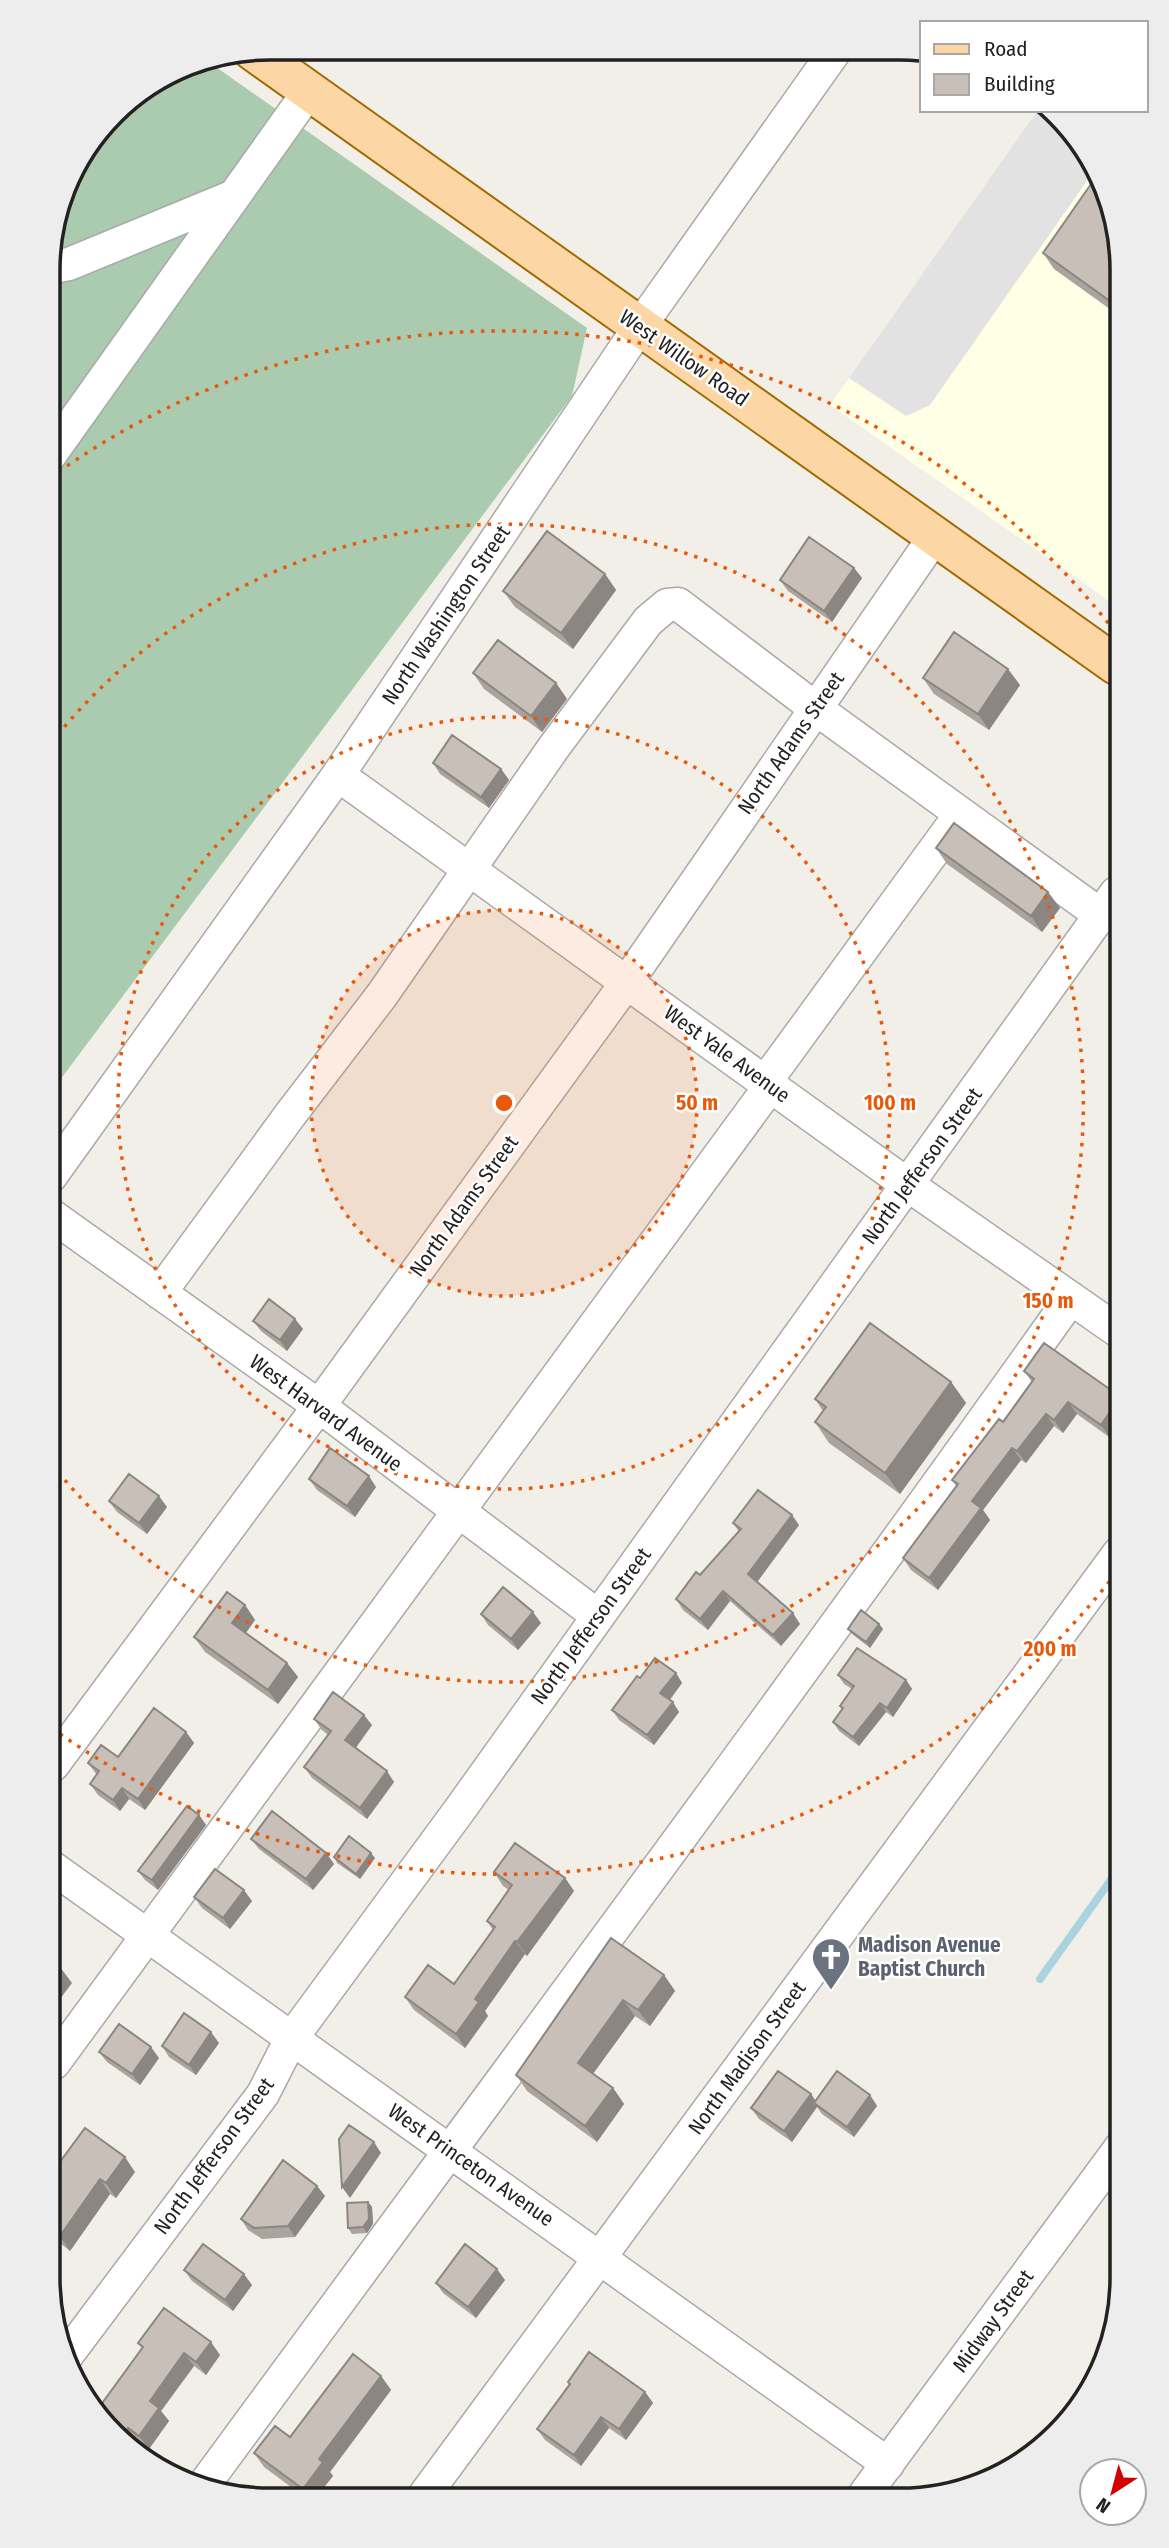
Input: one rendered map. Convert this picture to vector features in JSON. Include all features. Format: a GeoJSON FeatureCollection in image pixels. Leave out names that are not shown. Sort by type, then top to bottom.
{"type":"FeatureCollection","features":[{"type":"Feature","properties":{"kind":"main road","name":"West Willow Road"},"geometry":{"type":"LineString","coordinates":[[266,60],[1110,661]]}},
{"type":"Feature","properties":{"kind":"street","name":"North Washington Street"},"geometry":{"type":"LineString","coordinates":[[60,1163],[338,775],[640,326],[829,60]]}},
{"type":"Feature","properties":{"kind":"street"},"geometry":{"type":"LineString","coordinates":[[60,441],[309,91]]}},
{"type":"Feature","properties":{"kind":"street"},"geometry":{"type":"LineString","coordinates":[[60,266],[234,196]]}},
{"type":"Feature","properties":{"kind":"street","name":"North Adams Street"},"geometry":{"type":"LineString","coordinates":[[60,1756],[319,1406],[627,982],[935,536]]}},
{"type":"Feature","properties":{"kind":"street"},"geometry":{"type":"LineString","coordinates":[[160,1293],[382,995],[554,747],[648,621],[667,605],[678,604],[961,814],[1109,905]]}},
{"type":"Feature","properties":{"kind":"street","name":"West Yale Avenue"},"geometry":{"type":"LineString","coordinates":[[338,775],[908,1185],[1109,1325]]}},
{"type":"Feature","properties":{"kind":"street"},"geometry":{"type":"LineString","coordinates":[[60,2055],[460,1511],[961,814]]}},
{"type":"Feature","properties":{"kind":"street","name":"North Jefferson Street"},"geometry":{"type":"LineString","coordinates":[[72,2349],[262,2094],[291,2039],[461,1808],[1109,905]]}},
{"type":"Feature","properties":{"kind":"street","name":"West Harvard Avenue"},"geometry":{"type":"LineString","coordinates":[[60,1221],[319,1406],[598,1616]]}},
{"type":"Feature","properties":{"kind":"street"},"geometry":{"type":"LineString","coordinates":[[209,2479],[783,1699],[1071,1298]]}},
{"type":"Feature","properties":{"kind":"street","name":"North Madison Street"},"geometry":{"type":"LineString","coordinates":[[430,2488],[1109,1566]]}},
{"type":"Feature","properties":{"kind":"street","name":"West Princeton Avenue"},"geometry":{"type":"LineString","coordinates":[[60,1873],[888,2463]]}},
{"type":"Feature","properties":{"kind":"street","name":"Midway Street"},"geometry":{"type":"LineString","coordinates":[[869,2488],[1109,2163]]}},
{"type":"Feature","properties":{"kind":"shaded area"},"geometry":{"type":"Polygon","coordinates":[[[216,67],[587,328],[572,396],[60,1080],[60,256],[67,215],[75,189],[103,142],[121,121],[153,95],[189,75],[216,67]]]}},
{"type":"Feature","properties":{"kind":"shaded area"},"geometry":{"type":"Polygon","coordinates":[[[1038,112],[1057,131],[1081,164],[1094,189],[1108,242],[1110,601],[830,405],[1038,112]]]}},
{"type":"Feature","properties":{"kind":"shaded area"},"geometry":{"type":"Polygon","coordinates":[[[1038,112],[1074,153],[1089,179],[930,405],[906,416],[849,378],[1038,112]]]}},
{"type":"Feature","properties":{"kind":"building"},"geometry":{"type":"Polygon","coordinates":[[[1091,184],[1108,242],[1110,301],[1043,253],[1091,184]]]}},
{"type":"Feature","properties":{"kind":"building"},"geometry":{"type":"Polygon","coordinates":[[[547,531],[605,574],[561,633],[503,591],[547,531]]]}},
{"type":"Feature","properties":{"kind":"building"},"geometry":{"type":"Polygon","coordinates":[[[809,537],[854,568],[824,611],[780,580],[809,537]]]}},
{"type":"Feature","properties":{"kind":"building"},"geometry":{"type":"Polygon","coordinates":[[[954,632],[1008,669],[978,714],[923,678],[954,632]]]}},
{"type":"Feature","properties":{"kind":"building"},"geometry":{"type":"Polygon","coordinates":[[[498,640],[556,683],[531,716],[473,673],[498,640]]]}},
{"type":"Feature","properties":{"kind":"building"},"geometry":{"type":"Polygon","coordinates":[[[452,735],[501,769],[481,797],[433,763],[452,735]]]}},
{"type":"Feature","properties":{"kind":"building"},"geometry":{"type":"Polygon","coordinates":[[[954,823],[1048,892],[1031,916],[936,848],[954,823]]]}},
{"type":"Feature","properties":{"kind":"building"},"geometry":{"type":"Polygon","coordinates":[[[269,1299],[295,1319],[280,1340],[253,1321],[269,1299]]]}},
{"type":"Feature","properties":{"kind":"building"},"geometry":{"type":"Polygon","coordinates":[[[870,1323],[951,1382],[885,1473],[815,1422],[826,1407],[815,1399],[870,1323]]]}},
{"type":"Feature","properties":{"kind":"building"},"geometry":{"type":"Polygon","coordinates":[[[1044,1343],[1109,1389],[1109,1413],[1101,1425],[1068,1402],[1054,1420],[1046,1414],[1017,1451],[1012,1448],[972,1501],[981,1508],[929,1578],[903,1558],[958,1484],[952,1480],[999,1419],[1003,1422],[1034,1379],[1024,1371],[1044,1343]]]}},
{"type":"Feature","properties":{"kind":"building"},"geometry":{"type":"Polygon","coordinates":[[[330,1448],[369,1476],[347,1506],[309,1479],[330,1448]]]}},
{"type":"Feature","properties":{"kind":"building"},"geometry":{"type":"Polygon","coordinates":[[[129,1474],[159,1496],[139,1523],[109,1501],[129,1474]]]}},
{"type":"Feature","properties":{"kind":"building"},"geometry":{"type":"Polygon","coordinates":[[[758,1490],[792,1515],[748,1574],[793,1613],[773,1635],[723,1591],[700,1619],[676,1599],[696,1572],[700,1575],[741,1529],[733,1523],[758,1490]]]}},
{"type":"Feature","properties":{"kind":"building"},"geometry":{"type":"Polygon","coordinates":[[[503,1587],[533,1612],[511,1639],[481,1614],[503,1587]]]}},
{"type":"Feature","properties":{"kind":"building"},"geometry":{"type":"Polygon","coordinates":[[[227,1592],[245,1605],[232,1623],[287,1663],[268,1690],[194,1637],[227,1592]]]}},
{"type":"Feature","properties":{"kind":"building"},"geometry":{"type":"Polygon","coordinates":[[[861,1610],[879,1624],[866,1642],[848,1629],[861,1610]]]}},
{"type":"Feature","properties":{"kind":"building"},"geometry":{"type":"Polygon","coordinates":[[[857,1648],[906,1680],[887,1708],[880,1703],[853,1737],[833,1722],[854,1686],[838,1675],[857,1648]]]}},
{"type":"Feature","properties":{"kind":"building"},"geometry":{"type":"Polygon","coordinates":[[[655,1658],[676,1673],[660,1693],[673,1702],[647,1735],[612,1710],[637,1676],[640,1678],[655,1658]]]}},
{"type":"Feature","properties":{"kind":"building"},"geometry":{"type":"Polygon","coordinates":[[[333,1692],[364,1715],[345,1740],[387,1771],[360,1808],[304,1767],[331,1731],[314,1719],[333,1692]]]}},
{"type":"Feature","properties":{"kind":"building"},"geometry":{"type":"Polygon","coordinates":[[[154,1708],[186,1732],[138,1799],[122,1788],[113,1800],[90,1784],[99,1771],[88,1763],[101,1745],[118,1757],[154,1708]]]}},
{"type":"Feature","properties":{"kind":"building"},"geometry":{"type":"Polygon","coordinates":[[[187,1806],[199,1815],[152,1880],[138,1871],[187,1806]]]}},
{"type":"Feature","properties":{"kind":"building"},"geometry":{"type":"Polygon","coordinates":[[[272,1811],[326,1853],[306,1879],[251,1839],[272,1811]]]}},
{"type":"Feature","properties":{"kind":"building"},"geometry":{"type":"Polygon","coordinates":[[[349,1836],[371,1853],[356,1874],[334,1857],[349,1836]]]}},
{"type":"Feature","properties":{"kind":"building"},"geometry":{"type":"Polygon","coordinates":[[[515,1843],[565,1878],[517,1942],[515,1941],[475,1999],[479,2002],[456,2034],[405,1997],[428,1965],[454,1984],[495,1927],[487,1921],[512,1885],[494,1872],[515,1843]]]}},
{"type":"Feature","properties":{"kind":"building"},"geometry":{"type":"Polygon","coordinates":[[[215,1869],[244,1890],[223,1918],[194,1897],[215,1869]]]}},
{"type":"Feature","properties":{"kind":"building"},"geometry":{"type":"Polygon","coordinates":[[[611,1938],[664,1975],[638,2010],[623,2000],[578,2063],[613,2088],[585,2126],[516,2075],[611,1938]]]}},
{"type":"Feature","properties":{"kind":"building"},"geometry":{"type":"Polygon","coordinates":[[[184,2013],[211,2032],[189,2065],[162,2046],[184,2013]]]}},
{"type":"Feature","properties":{"kind":"building"},"geometry":{"type":"Polygon","coordinates":[[[119,2024],[151,2047],[132,2074],[99,2052],[119,2024]]]}},
{"type":"Feature","properties":{"kind":"building"},"geometry":{"type":"Polygon","coordinates":[[[778,2071],[811,2094],[784,2131],[751,2108],[778,2071]]]}},
{"type":"Feature","properties":{"kind":"building"},"geometry":{"type":"Polygon","coordinates":[[[837,2071],[870,2095],[847,2127],[814,2103],[837,2071]]]}},
{"type":"Feature","properties":{"kind":"building"},"geometry":{"type":"Polygon","coordinates":[[[349,2125],[374,2142],[342,2187],[339,2139],[349,2125]]]}},
{"type":"Feature","properties":{"kind":"building"},"geometry":{"type":"Polygon","coordinates":[[[85,2128],[125,2157],[106,2183],[100,2179],[60,2236],[60,2162],[85,2128]]]}},
{"type":"Feature","properties":{"kind":"building"},"geometry":{"type":"Polygon","coordinates":[[[283,2160],[317,2186],[288,2226],[254,2228],[241,2219],[283,2160]]]}},
{"type":"Feature","properties":{"kind":"building"},"geometry":{"type":"Polygon","coordinates":[[[368,2202],[369,2219],[363,2227],[348,2228],[347,2203],[368,2202]]]}},
{"type":"Feature","properties":{"kind":"building"},"geometry":{"type":"Polygon","coordinates":[[[203,2244],[244,2274],[225,2300],[184,2270],[203,2244]]]}},
{"type":"Feature","properties":{"kind":"building"},"geometry":{"type":"Polygon","coordinates":[[[465,2244],[497,2269],[468,2307],[436,2283],[465,2244]]]}},
{"type":"Feature","properties":{"kind":"building"},"geometry":{"type":"Polygon","coordinates":[[[164,2308],[211,2342],[196,2362],[184,2353],[150,2401],[159,2408],[139,2436],[128,2428],[126,2431],[121,2427],[102,2404],[143,2347],[138,2343],[164,2308]]]}},
{"type":"Feature","properties":{"kind":"building"},"geometry":{"type":"Polygon","coordinates":[[[589,2352],[645,2392],[619,2429],[601,2417],[574,2455],[537,2429],[570,2384],[568,2382],[589,2352]]]}},
{"type":"Feature","properties":{"kind":"building"},"geometry":{"type":"Polygon","coordinates":[[[353,2354],[381,2376],[319,2459],[323,2462],[304,2488],[254,2453],[275,2426],[290,2437],[353,2354]]]}},
{"type":"Feature","properties":{"kind":"waterway"},"geometry":{"type":"LineString","coordinates":[[1040,1979],[1109,1882]]}},
{"type":"Feature","properties":{"kind":"place","name":"Madison Avenue Baptist Church"},"geometry":{"type":"Point","coordinates":[831,1991]}}]}
